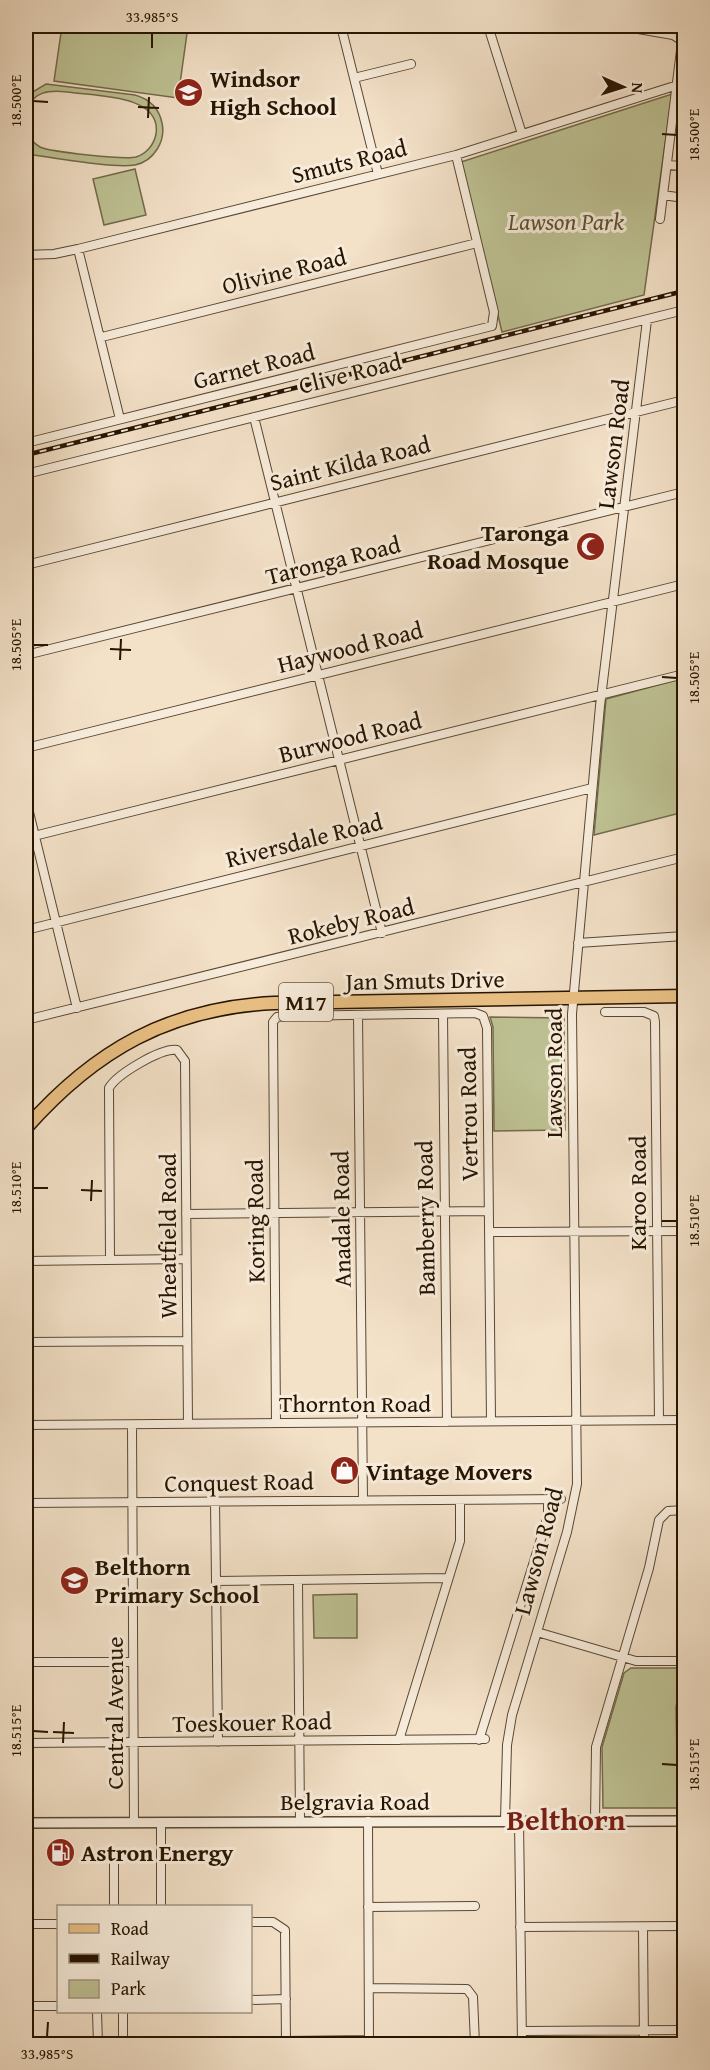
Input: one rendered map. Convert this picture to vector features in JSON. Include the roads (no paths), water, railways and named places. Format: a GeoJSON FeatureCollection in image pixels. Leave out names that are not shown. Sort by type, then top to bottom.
{"type":"FeatureCollection","features":[{"type":"Feature","properties":{"kind":"main road","name":"Jan Smuts Drive"},"geometry":{"type":"LineString","coordinates":[[26,1128],[56,1094],[104,1056],[147,1032],[202,1012],[234,1006],[274,1003],[684,996]]}},
{"type":"Feature","properties":{"kind":"street"},"geometry":{"type":"LineString","coordinates":[[341,26],[378,174]]}},
{"type":"Feature","properties":{"kind":"street"},"geometry":{"type":"LineString","coordinates":[[488,26],[522,134]]}},
{"type":"Feature","properties":{"kind":"street"},"geometry":{"type":"LineString","coordinates":[[621,26],[673,35],[683,41]]}},
{"type":"Feature","properties":{"kind":"street"},"geometry":{"type":"LineString","coordinates":[[660,219],[680,84],[684,26]]}},
{"type":"Feature","properties":{"kind":"street"},"geometry":{"type":"LineString","coordinates":[[354,78],[411,64]]}},
{"type":"Feature","properties":{"kind":"street","name":"Smuts Road"},"geometry":{"type":"LineString","coordinates":[[26,255],[54,254],[78,249],[456,155],[680,84]]}},
{"type":"Feature","properties":{"kind":"street"},"geometry":{"type":"LineString","coordinates":[[456,155],[477,243]]}},
{"type":"Feature","properties":{"kind":"street"},"geometry":{"type":"LineString","coordinates":[[667,165],[684,166]]}},
{"type":"Feature","properties":{"kind":"street"},"geometry":{"type":"LineString","coordinates":[[663,195],[684,198]]}},
{"type":"Feature","properties":{"kind":"street","name":"Garnet Road"},"geometry":{"type":"LineString","coordinates":[[26,443],[492,326],[494,312],[477,243]]}},
{"type":"Feature","properties":{"kind":"street","name":"Olivine Road"},"geometry":{"type":"LineString","coordinates":[[102,337],[477,243]]}},
{"type":"Feature","properties":{"kind":"street"},"geometry":{"type":"LineString","coordinates":[[78,249],[102,337],[120,419]]}},
{"type":"Feature","properties":{"kind":"street","name":"Clive Road"},"geometry":{"type":"LineString","coordinates":[[26,474],[684,310]]}},
{"type":"Feature","properties":{"kind":"street","name":"Lawson Road"},"geometry":{"type":"LineString","coordinates":[[505,1821],[509,1728],[575,1501],[578,1447],[573,998],[601,694],[647,320]]}},
{"type":"Feature","properties":{"kind":"street","name":"Saint Kilda Road"},"geometry":{"type":"LineString","coordinates":[[26,565],[684,400]]}},
{"type":"Feature","properties":{"kind":"street"},"geometry":{"type":"LineString","coordinates":[[254,417],[382,933]]}},
{"type":"Feature","properties":{"kind":"street","name":"Taronga Road"},"geometry":{"type":"LineString","coordinates":[[26,655],[684,492]]}},
{"type":"Feature","properties":{"kind":"street","name":"Haywood Road"},"geometry":{"type":"LineString","coordinates":[[26,748],[684,584]]}},
{"type":"Feature","properties":{"kind":"street","name":"Burwood Road"},"geometry":{"type":"LineString","coordinates":[[26,838],[684,674]]}},
{"type":"Feature","properties":{"kind":"street","name":"Riversdale Road"},"geometry":{"type":"LineString","coordinates":[[26,930],[592,788]]}},
{"type":"Feature","properties":{"kind":"street"},"geometry":{"type":"LineString","coordinates":[[26,800],[77,1008]]}},
{"type":"Feature","properties":{"kind":"street","name":"Rokeby Road"},"geometry":{"type":"LineString","coordinates":[[26,1020],[684,857]]}},
{"type":"Feature","properties":{"kind":"street"},"geometry":{"type":"LineString","coordinates":[[578,943],[684,936]]}},
{"type":"Feature","properties":{"kind":"street","name":"Karoo Road"},"geometry":{"type":"LineString","coordinates":[[605,1012],[644,1012],[654,1016],[655,1022],[659,1420]]}},
{"type":"Feature","properties":{"kind":"street","name":"Bamberry Road"},"geometry":{"type":"LineString","coordinates":[[443,1014],[447,1422]]}},
{"type":"Feature","properties":{"kind":"street","name":"Vertrou Road"},"geometry":{"type":"LineString","coordinates":[[276,1018],[286,1016],[479,1014],[486,1023],[491,1421]]}},
{"type":"Feature","properties":{"kind":"street","name":"Anadale Road"},"geometry":{"type":"LineString","coordinates":[[358,1015],[363,1500]]}},
{"type":"Feature","properties":{"kind":"street","name":"Koring Road"},"geometry":{"type":"LineString","coordinates":[[276,1018],[272,1027],[276,1423]]}},
{"type":"Feature","properties":{"kind":"street","name":"Wheatfield Road"},"geometry":{"type":"LineString","coordinates":[[110,1260],[109,1088],[116,1079],[133,1068],[163,1052],[177,1050],[185,1061],[188,1424]]}},
{"type":"Feature","properties":{"kind":"street"},"geometry":{"type":"LineString","coordinates":[[186,1214],[489,1211]]}},
{"type":"Feature","properties":{"kind":"street"},"geometry":{"type":"LineString","coordinates":[[489,1232],[684,1231]]}},
{"type":"Feature","properties":{"kind":"street"},"geometry":{"type":"LineString","coordinates":[[26,1261],[186,1259]]}},
{"type":"Feature","properties":{"kind":"street"},"geometry":{"type":"LineString","coordinates":[[26,1342],[187,1341]]}},
{"type":"Feature","properties":{"kind":"street","name":"Thornton Road"},"geometry":{"type":"LineString","coordinates":[[26,1425],[684,1420]]}},
{"type":"Feature","properties":{"kind":"street","name":"Central Avenue"},"geometry":{"type":"LineString","coordinates":[[132,1425],[134,1822]]}},
{"type":"Feature","properties":{"kind":"street","name":"Toeskouer Road"},"geometry":{"type":"LineString","coordinates":[[26,1743],[482,1740],[548,1516],[548,1499]]}},
{"type":"Feature","properties":{"kind":"street","name":"Conquest Road"},"geometry":{"type":"LineString","coordinates":[[26,1503],[561,1499]]}},
{"type":"Feature","properties":{"kind":"street"},"geometry":{"type":"LineString","coordinates":[[399,1740],[460,1541],[460,1500]]}},
{"type":"Feature","properties":{"kind":"street"},"geometry":{"type":"LineString","coordinates":[[215,1501],[218,1742]]}},
{"type":"Feature","properties":{"kind":"street"},"geometry":{"type":"LineString","coordinates":[[595,1821],[596,1747],[649,1568],[659,1520],[668,1511],[684,1510]]}},
{"type":"Feature","properties":{"kind":"street"},"geometry":{"type":"LineString","coordinates":[[216,1581],[447,1578]]}},
{"type":"Feature","properties":{"kind":"street"},"geometry":{"type":"LineString","coordinates":[[298,1581],[300,1821]]}},
{"type":"Feature","properties":{"kind":"street"},"geometry":{"type":"LineString","coordinates":[[537,1632],[636,1661],[684,1661]]}},
{"type":"Feature","properties":{"kind":"street"},"geometry":{"type":"LineString","coordinates":[[26,1662],[133,1662]]}},
{"type":"Feature","properties":{"kind":"street"},"geometry":{"type":"LineString","coordinates":[[252,1922],[273,1922],[285,1930],[286,2043],[369,2042],[368,1821]]}},
{"type":"Feature","properties":{"kind":"street"},"geometry":{"type":"LineString","coordinates":[[519,1821],[522,2044]]}},
{"type":"Feature","properties":{"kind":"street","name":"Belgravia Road"},"geometry":{"type":"LineString","coordinates":[[26,1823],[684,1821]]}},
{"type":"Feature","properties":{"kind":"street"},"geometry":{"type":"LineString","coordinates":[[161,1822],[161,1905]]}},
{"type":"Feature","properties":{"kind":"street"},"geometry":{"type":"LineString","coordinates":[[114,1858],[114,1905]]}},
{"type":"Feature","properties":{"kind":"street"},"geometry":{"type":"LineString","coordinates":[[368,1907],[475,1906]]}},
{"type":"Feature","properties":{"kind":"street"},"geometry":{"type":"LineString","coordinates":[[26,1924],[57,1924]]}},
{"type":"Feature","properties":{"kind":"street"},"geometry":{"type":"LineString","coordinates":[[520,1927],[684,1926]]}},
{"type":"Feature","properties":{"kind":"street"},"geometry":{"type":"LineString","coordinates":[[643,1927],[644,2044]]}},
{"type":"Feature","properties":{"kind":"street"},"geometry":{"type":"LineString","coordinates":[[369,1988],[467,1989],[473,1997],[475,2044]]}},
{"type":"Feature","properties":{"kind":"street"},"geometry":{"type":"LineString","coordinates":[[252,2000],[286,1999]]}},
{"type":"Feature","properties":{"kind":"street"},"geometry":{"type":"LineString","coordinates":[[26,2006],[57,2006]]}},
{"type":"Feature","properties":{"kind":"street"},"geometry":{"type":"LineString","coordinates":[[97,2013],[98,2044]]}},
{"type":"Feature","properties":{"kind":"street"},"geometry":{"type":"LineString","coordinates":[[123,2013],[123,2044]]}},
{"type":"Feature","properties":{"kind":"street"},"geometry":{"type":"LineString","coordinates":[[522,2031],[684,2030]]}},
{"type":"Feature","properties":{"kind":"railway"},"geometry":{"type":"LineString","coordinates":[[26,455],[684,291]]}},
{"type":"Feature","properties":{"kind":"place","name":"Windsor High School"},"geometry":{"type":"Point","coordinates":[189,92]}},
{"type":"Feature","properties":{"kind":"place","name":"Taronga Road Mosque"},"geometry":{"type":"Point","coordinates":[590,546]}},
{"type":"Feature","properties":{"kind":"place","name":"Vintage Movers"},"geometry":{"type":"Point","coordinates":[345,1471]}},
{"type":"Feature","properties":{"kind":"place","name":"Belthorn Primary School"},"geometry":{"type":"Point","coordinates":[74,1580]}},
{"type":"Feature","properties":{"kind":"place","name":"Astron Energy"},"geometry":{"type":"Point","coordinates":[60,1852]}},
{"type":"Feature","properties":{"kind":"district","name":"Belthorn"},"geometry":{"type":"Point","coordinates":[566,1819]}},
{"type":"Feature","properties":{"kind":"park label","name":"Lawson Park"},"geometry":{"type":"Point","coordinates":[566,221]}}]}
